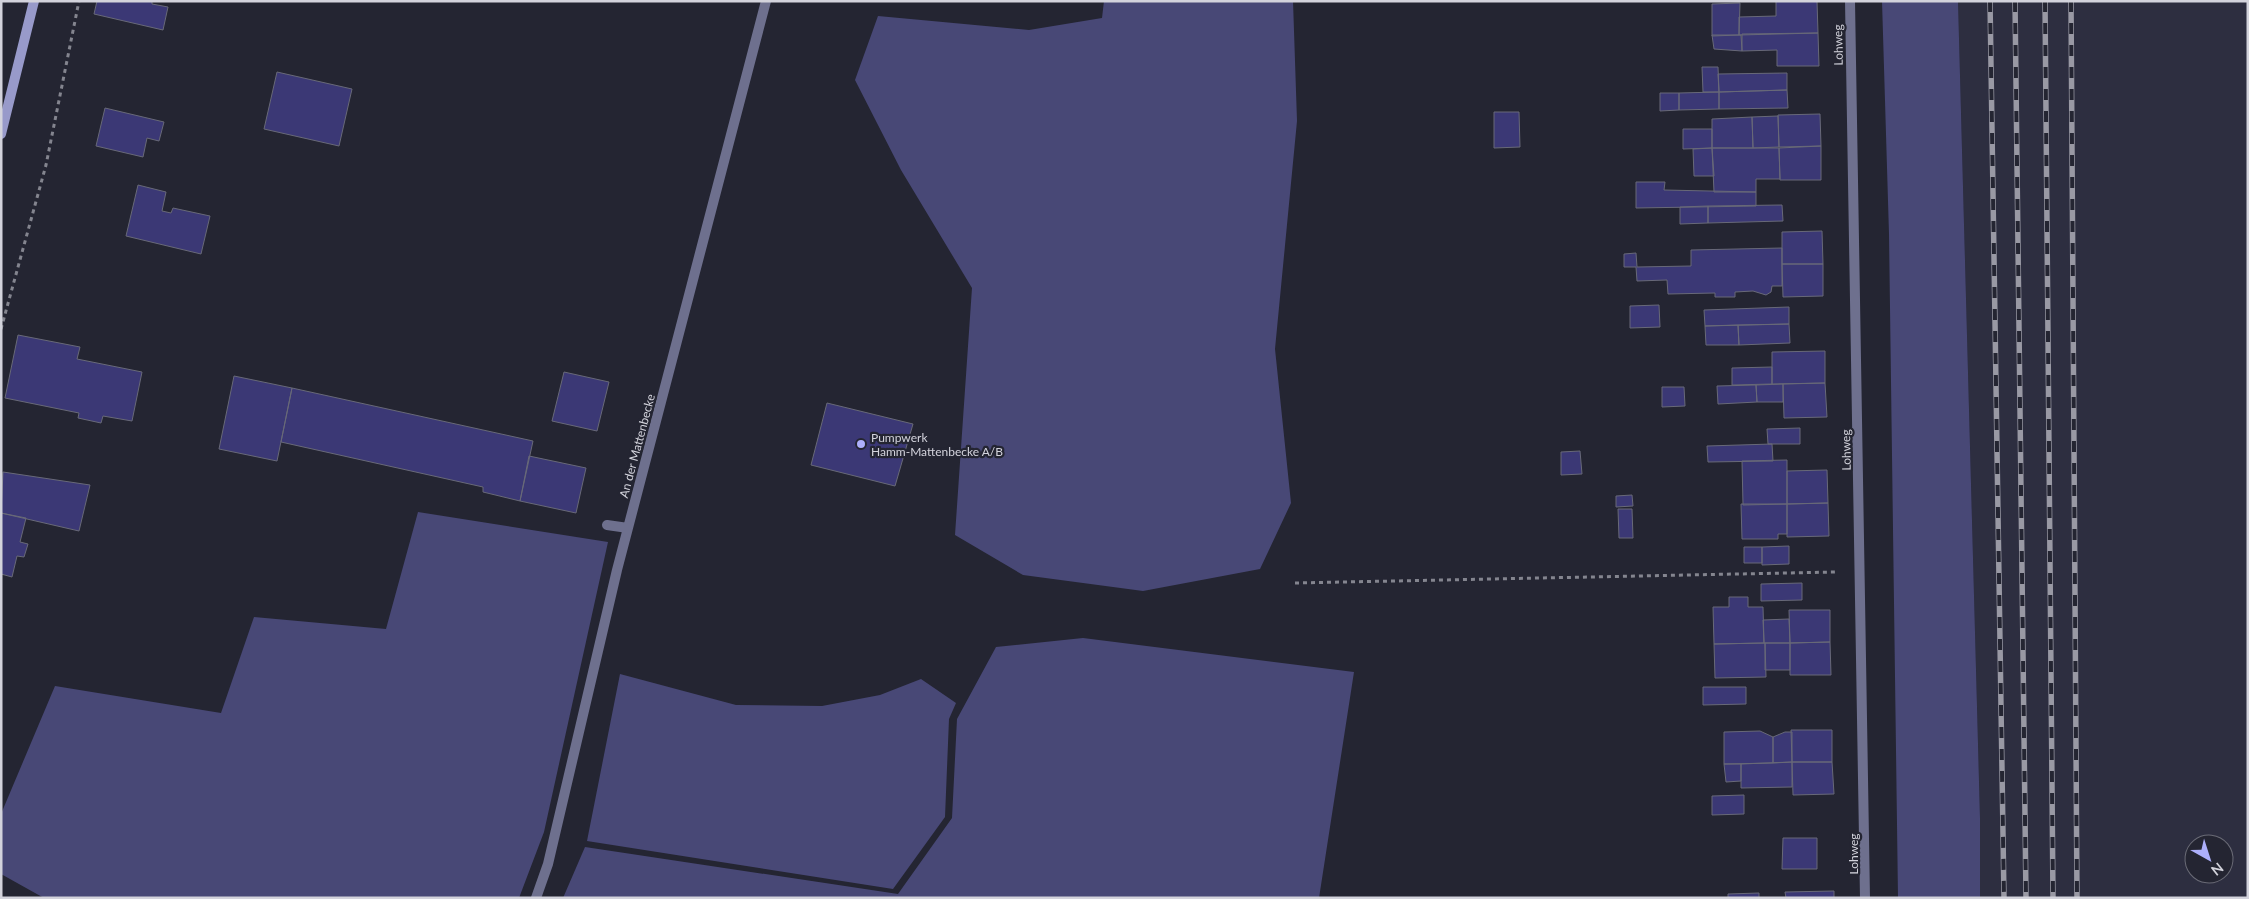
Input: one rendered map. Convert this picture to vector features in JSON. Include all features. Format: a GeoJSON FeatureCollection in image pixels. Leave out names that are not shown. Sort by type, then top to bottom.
{"type":"FeatureCollection","features":[{"type":"Feature","properties":{"kind":"main road"},"geometry":{"type":"LineString","coordinates":[[1,134],[34,1]]}},
{"type":"Feature","properties":{"kind":"street","name":"An der Mattenbecke"},"geometry":{"type":"LineString","coordinates":[[536,898],[555,836],[628,528],[766,1]]}},
{"type":"Feature","properties":{"kind":"street","name":"Lohweg"},"geometry":{"type":"LineString","coordinates":[[1850,1],[1866,898]]}},
{"type":"Feature","properties":{"kind":"street"},"geometry":{"type":"LineString","coordinates":[[607,525],[628,528]]}},
{"type":"Feature","properties":{"kind":"path"},"geometry":{"type":"LineString","coordinates":[[1,329],[46,165],[78,1]]}},
{"type":"Feature","properties":{"kind":"path"},"geometry":{"type":"LineString","coordinates":[[1295,583],[1861,572]]}},
{"type":"Feature","properties":{"kind":"shaded area"},"geometry":{"type":"Polygon","coordinates":[[[1104,1],[1293,1],[1297,121],[1275,349],[1291,503],[1260,569],[1143,591],[1023,575],[955,535],[972,288],[901,170],[855,80],[878,16],[1029,30],[1102,18],[1104,1]]]}},
{"type":"Feature","properties":{"kind":"shaded area"},"geometry":{"type":"Polygon","coordinates":[[[1882,1],[1958,1],[1980,818],[1980,898],[1898,898],[1889,234],[1882,1]]]}},
{"type":"Feature","properties":{"kind":"shaded area"},"geometry":{"type":"Polygon","coordinates":[[[1958,1],[2248,1],[2248,898],[1980,898],[1980,818],[1958,1]]]}},
{"type":"Feature","properties":{"kind":"shaded area"},"geometry":{"type":"Polygon","coordinates":[[[418,512],[608,542],[544,832],[519,898],[44,898],[1,874],[1,814],[55,686],[221,713],[254,617],[386,629],[418,512]]]}},
{"type":"Feature","properties":{"kind":"shaded area"},"geometry":{"type":"Polygon","coordinates":[[[1083,638],[1354,672],[1319,898],[563,898],[585,847],[898,894],[952,818],[957,719],[996,647],[1083,638]]]}},
{"type":"Feature","properties":{"kind":"shaded area"},"geometry":{"type":"Polygon","coordinates":[[[620,674],[736,705],[822,706],[880,695],[921,679],[956,703],[949,719],[945,817],[893,889],[587,841],[620,674]]]}},
{"type":"Feature","properties":{"kind":"building"},"geometry":{"type":"Polygon","coordinates":[[[97,1],[152,1],[152,4],[168,7],[163,30],[94,14],[97,1]]]}},
{"type":"Feature","properties":{"kind":"building"},"geometry":{"type":"Polygon","coordinates":[[[1776,1],[1817,1],[1818,33],[1739,35],[1739,17],[1776,16],[1776,1]]]}},
{"type":"Feature","properties":{"kind":"building"},"geometry":{"type":"Polygon","coordinates":[[[1740,3],[1739,35],[1712,36],[1712,4],[1740,3]]]}},
{"type":"Feature","properties":{"kind":"building"},"geometry":{"type":"Polygon","coordinates":[[[1818,33],[1819,66],[1777,66],[1777,50],[1742,51],[1742,34],[1818,33]]]}},
{"type":"Feature","properties":{"kind":"building"},"geometry":{"type":"Polygon","coordinates":[[[1712,35],[1741,35],[1742,51],[1714,49],[1712,35]]]}},
{"type":"Feature","properties":{"kind":"building"},"geometry":{"type":"Polygon","coordinates":[[[1702,67],[1718,67],[1719,92],[1703,92],[1702,67]]]}},
{"type":"Feature","properties":{"kind":"building"},"geometry":{"type":"Polygon","coordinates":[[[277,72],[352,89],[339,146],[264,129],[277,72]]]}},
{"type":"Feature","properties":{"kind":"building"},"geometry":{"type":"Polygon","coordinates":[[[1787,73],[1787,90],[1719,92],[1718,74],[1787,73]]]}},
{"type":"Feature","properties":{"kind":"building"},"geometry":{"type":"Polygon","coordinates":[[[1787,90],[1788,108],[1719,109],[1719,92],[1787,90]]]}},
{"type":"Feature","properties":{"kind":"building"},"geometry":{"type":"Polygon","coordinates":[[[1719,92],[1719,109],[1679,110],[1679,93],[1719,92]]]}},
{"type":"Feature","properties":{"kind":"building"},"geometry":{"type":"Polygon","coordinates":[[[1660,93],[1679,93],[1679,110],[1660,111],[1660,93]]]}},
{"type":"Feature","properties":{"kind":"building"},"geometry":{"type":"Polygon","coordinates":[[[105,108],[164,122],[159,141],[147,138],[143,157],[96,146],[105,108]]]}},
{"type":"Feature","properties":{"kind":"building"},"geometry":{"type":"Polygon","coordinates":[[[1494,112],[1519,112],[1520,147],[1494,148],[1494,112]]]}},
{"type":"Feature","properties":{"kind":"building"},"geometry":{"type":"Polygon","coordinates":[[[1820,114],[1821,146],[1779,147],[1778,115],[1820,114]]]}},
{"type":"Feature","properties":{"kind":"building"},"geometry":{"type":"Polygon","coordinates":[[[1778,116],[1779,147],[1753,148],[1752,117],[1778,116]]]}},
{"type":"Feature","properties":{"kind":"building"},"geometry":{"type":"Polygon","coordinates":[[[1752,117],[1753,148],[1712,148],[1712,119],[1752,117]]]}},
{"type":"Feature","properties":{"kind":"building"},"geometry":{"type":"Polygon","coordinates":[[[1683,129],[1712,129],[1712,148],[1683,149],[1683,129]]]}},
{"type":"Feature","properties":{"kind":"building"},"geometry":{"type":"Polygon","coordinates":[[[1821,146],[1821,180],[1780,180],[1779,148],[1821,146]]]}},
{"type":"Feature","properties":{"kind":"building"},"geometry":{"type":"Polygon","coordinates":[[[1712,148],[1779,148],[1780,179],[1756,179],[1756,192],[1714,192],[1712,148]]]}},
{"type":"Feature","properties":{"kind":"building"},"geometry":{"type":"Polygon","coordinates":[[[1712,148],[1714,176],[1694,176],[1693,149],[1712,148]]]}},
{"type":"Feature","properties":{"kind":"building"},"geometry":{"type":"Polygon","coordinates":[[[1636,182],[1665,182],[1664,190],[1756,192],[1756,206],[1636,208],[1636,182]]]}},
{"type":"Feature","properties":{"kind":"building"},"geometry":{"type":"Polygon","coordinates":[[[138,185],[166,192],[162,211],[171,213],[173,208],[210,216],[201,254],[126,236],[138,185]]]}},
{"type":"Feature","properties":{"kind":"building"},"geometry":{"type":"Polygon","coordinates":[[[1782,205],[1783,221],[1708,223],[1708,206],[1782,205]]]}},
{"type":"Feature","properties":{"kind":"building"},"geometry":{"type":"Polygon","coordinates":[[[1708,206],[1708,223],[1680,224],[1680,207],[1708,206]]]}},
{"type":"Feature","properties":{"kind":"building"},"geometry":{"type":"Polygon","coordinates":[[[1822,231],[1823,264],[1782,264],[1782,232],[1822,231]]]}},
{"type":"Feature","properties":{"kind":"building"},"geometry":{"type":"Polygon","coordinates":[[[1782,248],[1782,286],[1772,286],[1771,292],[1766,295],[1753,291],[1735,292],[1735,297],[1715,297],[1715,293],[1668,294],[1667,280],[1637,281],[1636,267],[1624,267],[1624,254],[1636,253],[1637,267],[1691,266],[1691,250],[1782,248]]]}},
{"type":"Feature","properties":{"kind":"building"},"geometry":{"type":"Polygon","coordinates":[[[1782,264],[1823,264],[1823,296],[1783,297],[1782,264]]]}},
{"type":"Feature","properties":{"kind":"building"},"geometry":{"type":"Polygon","coordinates":[[[1659,305],[1660,327],[1630,328],[1630,306],[1659,305]]]}},
{"type":"Feature","properties":{"kind":"building"},"geometry":{"type":"Polygon","coordinates":[[[1789,307],[1789,324],[1705,326],[1704,310],[1789,307]]]}},
{"type":"Feature","properties":{"kind":"building"},"geometry":{"type":"Polygon","coordinates":[[[1789,324],[1790,343],[1739,345],[1738,325],[1789,324]]]}},
{"type":"Feature","properties":{"kind":"building"},"geometry":{"type":"Polygon","coordinates":[[[1738,325],[1739,345],[1706,345],[1705,326],[1738,325]]]}},
{"type":"Feature","properties":{"kind":"building"},"geometry":{"type":"Polygon","coordinates":[[[18,335],[80,347],[77,359],[142,372],[132,421],[103,416],[101,423],[78,418],[79,413],[5,398],[18,335]]]}},
{"type":"Feature","properties":{"kind":"building"},"geometry":{"type":"Polygon","coordinates":[[[1825,351],[1825,383],[1772,384],[1772,352],[1825,351]]]}},
{"type":"Feature","properties":{"kind":"building"},"geometry":{"type":"Polygon","coordinates":[[[1772,367],[1772,384],[1732,385],[1732,368],[1772,367]]]}},
{"type":"Feature","properties":{"kind":"building"},"geometry":{"type":"Polygon","coordinates":[[[564,372],[609,382],[597,431],[552,421],[564,372]]]}},
{"type":"Feature","properties":{"kind":"building"},"geometry":{"type":"Polygon","coordinates":[[[234,376],[292,388],[277,461],[219,449],[234,376]]]}},
{"type":"Feature","properties":{"kind":"building"},"geometry":{"type":"Polygon","coordinates":[[[1825,383],[1827,417],[1784,418],[1783,384],[1825,383]]]}},
{"type":"Feature","properties":{"kind":"building"},"geometry":{"type":"Polygon","coordinates":[[[1783,384],[1783,402],[1757,402],[1756,385],[1783,384]]]}},
{"type":"Feature","properties":{"kind":"building"},"geometry":{"type":"Polygon","coordinates":[[[1756,385],[1757,402],[1718,404],[1717,386],[1756,385]]]}},
{"type":"Feature","properties":{"kind":"building"},"geometry":{"type":"Polygon","coordinates":[[[1662,387],[1684,387],[1685,406],[1662,407],[1662,387]]]}},
{"type":"Feature","properties":{"kind":"building"},"geometry":{"type":"Polygon","coordinates":[[[292,388],[533,441],[520,501],[483,492],[483,487],[281,442],[292,388]]]}},
{"type":"Feature","properties":{"kind":"building","name":"Pumpwerk Hamm-Mattenbecke A/B"},"geometry":{"type":"Polygon","coordinates":[[[827,403],[913,424],[895,486],[811,465],[827,403]]]}},
{"type":"Feature","properties":{"kind":"building"},"geometry":{"type":"Polygon","coordinates":[[[1800,428],[1800,444],[1768,444],[1767,429],[1800,428]]]}},
{"type":"Feature","properties":{"kind":"building"},"geometry":{"type":"Polygon","coordinates":[[[1772,444],[1773,461],[1708,462],[1707,446],[1772,444]]]}},
{"type":"Feature","properties":{"kind":"building"},"geometry":{"type":"Polygon","coordinates":[[[1580,451],[1582,474],[1561,475],[1561,452],[1580,451]]]}},
{"type":"Feature","properties":{"kind":"building"},"geometry":{"type":"Polygon","coordinates":[[[529,456],[586,468],[576,513],[520,501],[529,456]]]}},
{"type":"Feature","properties":{"kind":"building"},"geometry":{"type":"Polygon","coordinates":[[[1787,460],[1787,504],[1743,505],[1742,461],[1787,460]]]}},
{"type":"Feature","properties":{"kind":"building"},"geometry":{"type":"Polygon","coordinates":[[[1827,470],[1828,503],[1787,504],[1787,471],[1827,470]]]}},
{"type":"Feature","properties":{"kind":"building"},"geometry":{"type":"Polygon","coordinates":[[[3,472],[90,485],[79,531],[1,513],[3,472]]]}},
{"type":"Feature","properties":{"kind":"building"},"geometry":{"type":"Polygon","coordinates":[[[1632,495],[1633,506],[1616,507],[1616,496],[1632,495]]]}},
{"type":"Feature","properties":{"kind":"building"},"geometry":{"type":"Polygon","coordinates":[[[1828,503],[1829,536],[1787,537],[1787,504],[1828,503]]]}},
{"type":"Feature","properties":{"kind":"building"},"geometry":{"type":"Polygon","coordinates":[[[1741,504],[1787,504],[1787,534],[1778,534],[1778,539],[1742,539],[1741,504]]]}},
{"type":"Feature","properties":{"kind":"building"},"geometry":{"type":"Polygon","coordinates":[[[1618,509],[1632,509],[1633,538],[1619,538],[1618,509]]]}},
{"type":"Feature","properties":{"kind":"building"},"geometry":{"type":"Polygon","coordinates":[[[1,513],[26,518],[20,542],[28,544],[24,557],[17,556],[12,577],[1,574],[1,513]]]}},
{"type":"Feature","properties":{"kind":"building"},"geometry":{"type":"Polygon","coordinates":[[[1789,546],[1789,564],[1762,565],[1762,547],[1789,546]]]}},
{"type":"Feature","properties":{"kind":"building"},"geometry":{"type":"Polygon","coordinates":[[[1744,547],[1762,547],[1762,563],[1744,563],[1744,547]]]}},
{"type":"Feature","properties":{"kind":"building"},"geometry":{"type":"Polygon","coordinates":[[[1802,583],[1802,600],[1761,601],[1761,584],[1802,583]]]}},
{"type":"Feature","properties":{"kind":"building"},"geometry":{"type":"Polygon","coordinates":[[[1729,597],[1748,597],[1748,607],[1763,607],[1764,643],[1714,644],[1713,607],[1729,607],[1729,597]]]}},
{"type":"Feature","properties":{"kind":"building"},"geometry":{"type":"Polygon","coordinates":[[[1789,610],[1830,610],[1830,642],[1790,643],[1789,610]]]}},
{"type":"Feature","properties":{"kind":"building"},"geometry":{"type":"Polygon","coordinates":[[[1789,619],[1790,643],[1764,643],[1763,620],[1789,619]]]}},
{"type":"Feature","properties":{"kind":"building"},"geometry":{"type":"Polygon","coordinates":[[[1830,642],[1831,675],[1790,675],[1790,643],[1830,642]]]}},
{"type":"Feature","properties":{"kind":"building"},"geometry":{"type":"Polygon","coordinates":[[[1765,643],[1790,643],[1790,670],[1765,670],[1765,643]]]}},
{"type":"Feature","properties":{"kind":"building"},"geometry":{"type":"Polygon","coordinates":[[[1765,643],[1766,677],[1715,678],[1714,644],[1765,643]]]}},
{"type":"Feature","properties":{"kind":"building"},"geometry":{"type":"Polygon","coordinates":[[[1703,687],[1746,687],[1746,704],[1703,705],[1703,687]]]}},
{"type":"Feature","properties":{"kind":"building"},"geometry":{"type":"Polygon","coordinates":[[[1791,730],[1832,730],[1832,762],[1792,762],[1791,730]]]}},
{"type":"Feature","properties":{"kind":"building"},"geometry":{"type":"Polygon","coordinates":[[[1760,731],[1773,737],[1773,763],[1724,764],[1724,732],[1760,731]]]}},
{"type":"Feature","properties":{"kind":"building"},"geometry":{"type":"Polygon","coordinates":[[[1785,732],[1792,732],[1792,762],[1773,763],[1773,737],[1785,732]]]}},
{"type":"Feature","properties":{"kind":"building"},"geometry":{"type":"Polygon","coordinates":[[[1792,762],[1792,787],[1741,788],[1741,764],[1792,762]]]}},
{"type":"Feature","properties":{"kind":"building"},"geometry":{"type":"Polygon","coordinates":[[[1792,762],[1832,762],[1834,794],[1793,795],[1792,762]]]}},
{"type":"Feature","properties":{"kind":"building"},"geometry":{"type":"Polygon","coordinates":[[[1724,764],[1741,764],[1741,781],[1726,782],[1724,764]]]}},
{"type":"Feature","properties":{"kind":"building"},"geometry":{"type":"Polygon","coordinates":[[[1744,795],[1744,814],[1712,815],[1712,796],[1744,795]]]}},
{"type":"Feature","properties":{"kind":"building"},"geometry":{"type":"Polygon","coordinates":[[[1783,838],[1817,838],[1817,869],[1782,869],[1783,838]]]}},
{"type":"Feature","properties":{"kind":"building"},"geometry":{"type":"Polygon","coordinates":[[[1834,891],[1834,898],[1786,898],[1785,892],[1834,891]]]}},
{"type":"Feature","properties":{"kind":"building"},"geometry":{"type":"Polygon","coordinates":[[[1759,893],[1759,898],[1728,898],[1728,894],[1759,893]]]}},
{"type":"Feature","properties":{"kind":"railway"},"geometry":{"type":"LineString","coordinates":[[1990,1],[2004,898]]}},
{"type":"Feature","properties":{"kind":"railway"},"geometry":{"type":"LineString","coordinates":[[2015,1],[2026,898]]}},
{"type":"Feature","properties":{"kind":"railway"},"geometry":{"type":"LineString","coordinates":[[2045,1],[2053,898]]}},
{"type":"Feature","properties":{"kind":"railway"},"geometry":{"type":"LineString","coordinates":[[2071,1],[2077,898]]}},
{"type":"Feature","properties":{"kind":"place","name":"Pumpwerk Hamm-Mattenbecke A/B"},"geometry":{"type":"Point","coordinates":[861,444]}}]}
